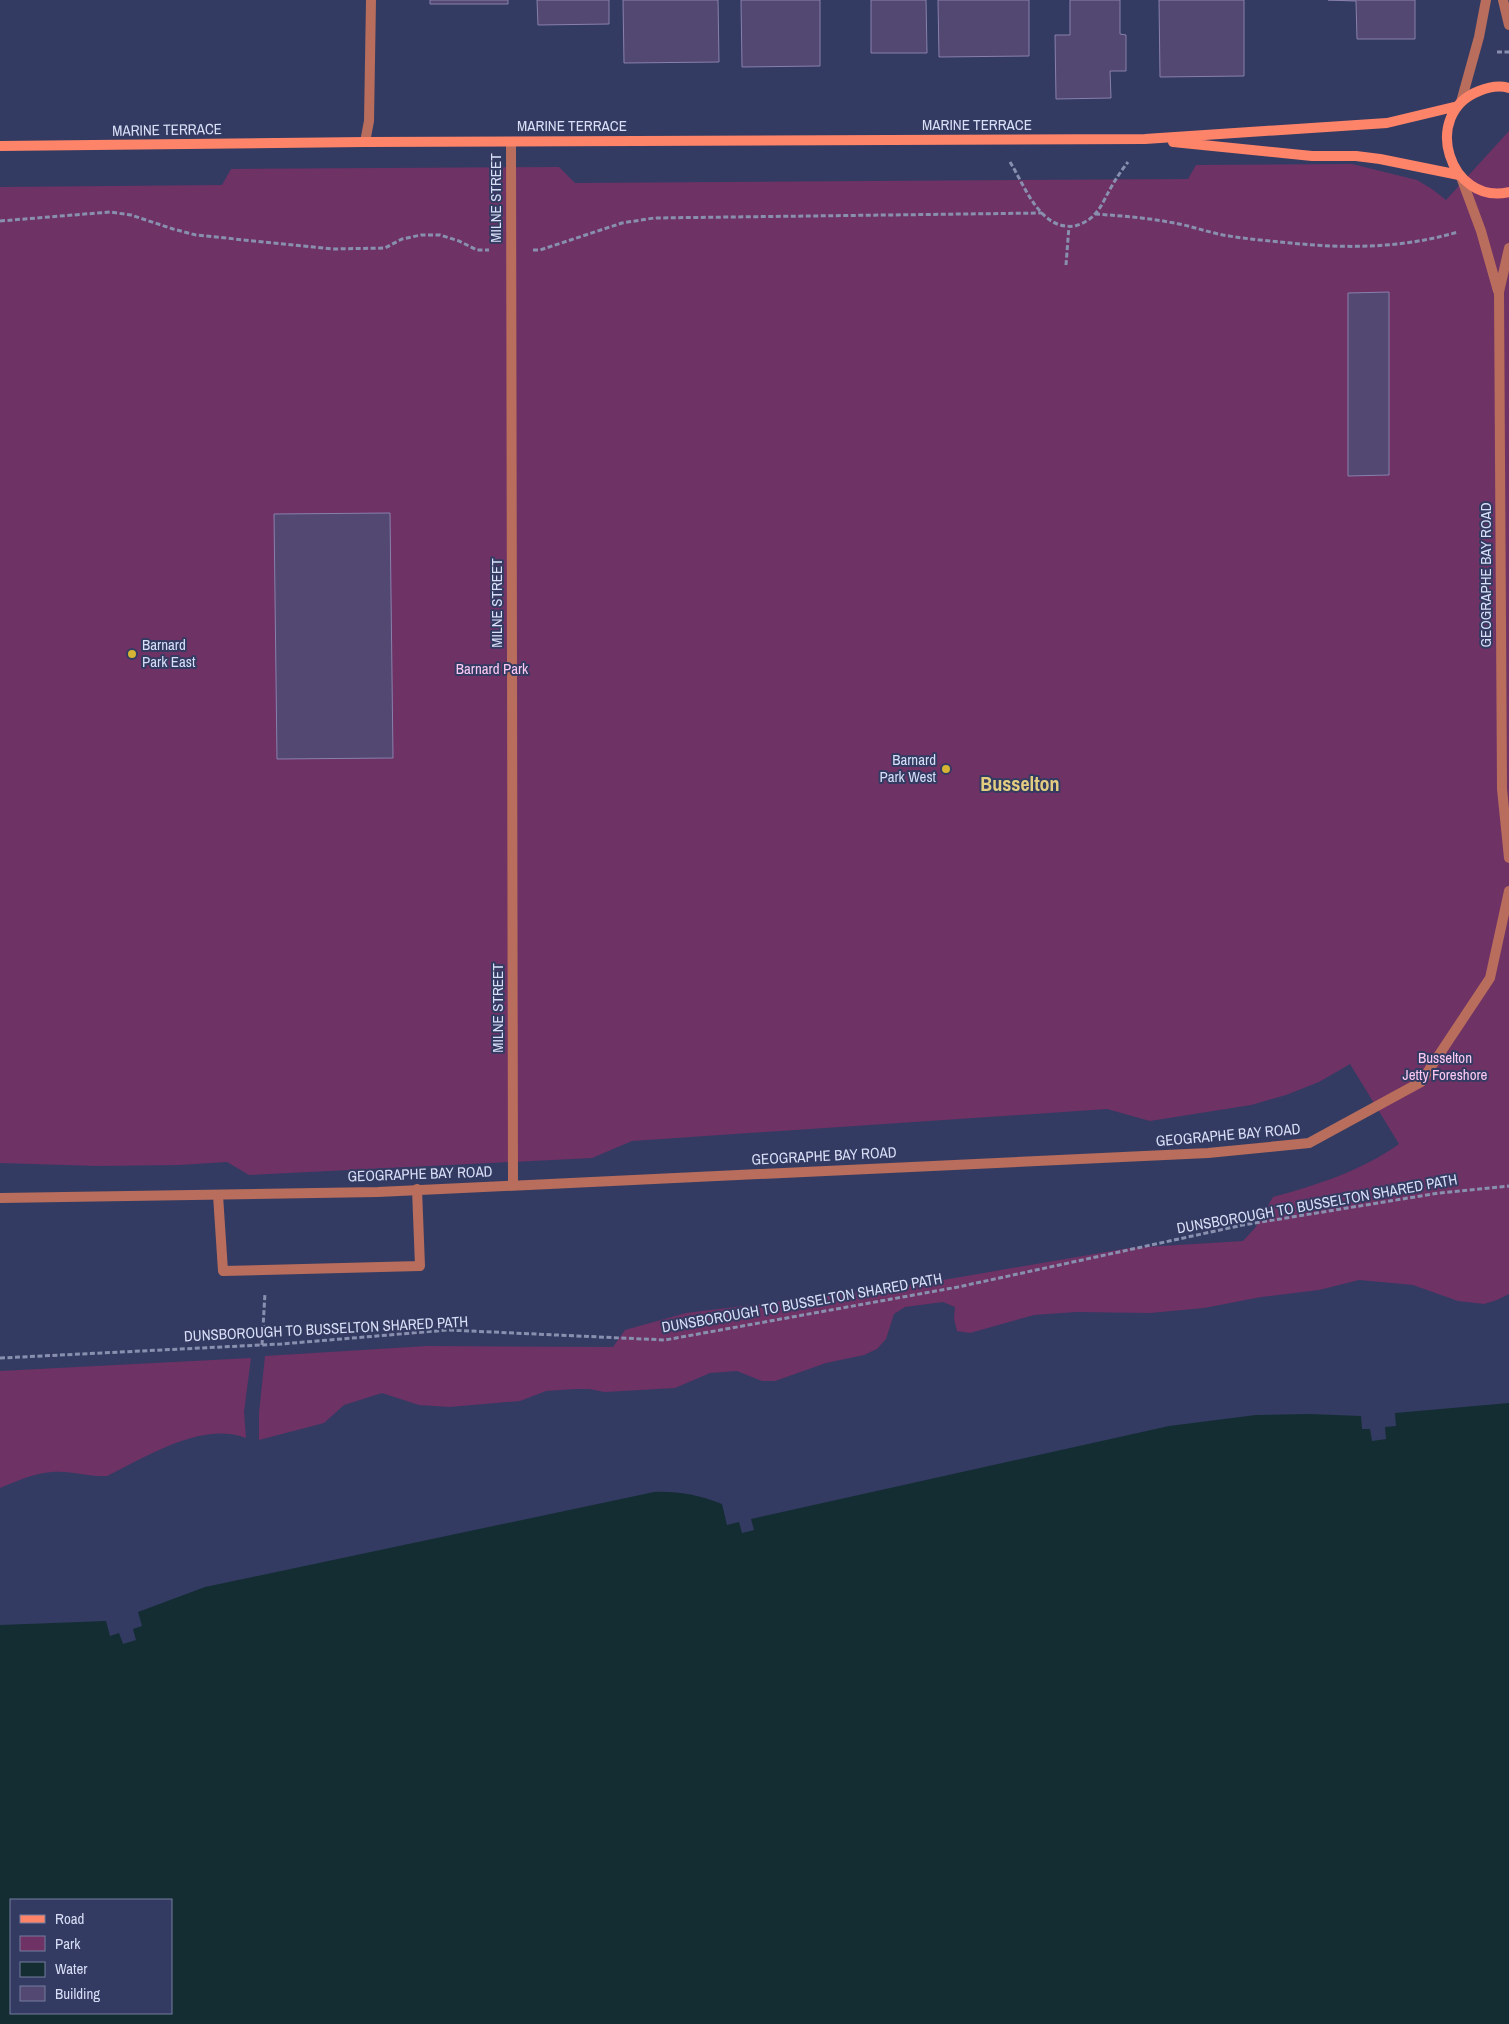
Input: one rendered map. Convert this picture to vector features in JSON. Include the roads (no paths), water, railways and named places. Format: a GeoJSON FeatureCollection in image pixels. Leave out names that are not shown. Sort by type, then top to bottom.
{"type":"FeatureCollection","features":[{"type":"Feature","properties":{"kind":"street"},"geometry":{"type":"LineString","coordinates":[[366,142],[369,122],[371,0]]}},
{"type":"Feature","properties":{"kind":"street"},"geometry":{"type":"LineString","coordinates":[[1460,176],[1451,162],[1447,148],[1447,133],[1450,118],[1460,104],[1479,37],[1486,0]]}},
{"type":"Feature","properties":{"kind":"street"},"geometry":{"type":"LineString","coordinates":[[1503,0],[1509,25]]}},
{"type":"Feature","properties":{"kind":"street","name":"MARINE TERRACE"},"geometry":{"type":"LineString","coordinates":[[0,146],[366,142],[1145,139],[1387,123],[1460,104],[1474,93],[1488,87],[1509,88]]}},
{"type":"Feature","properties":{"kind":"street","name":"MARINE TERRACE"},"geometry":{"type":"LineString","coordinates":[[1145,139],[1312,156],[1356,156],[1380,159],[1460,176],[1474,186],[1489,192],[1509,192]]}},
{"type":"Feature","properties":{"kind":"street","name":"MILNE STREET"},"geometry":{"type":"LineString","coordinates":[[511,142],[513,1185]]}},
{"type":"Feature","properties":{"kind":"street","name":"GEOGRAPHE BAY ROAD"},"geometry":{"type":"LineString","coordinates":[[1460,176],[1479,226],[1499,292]]}},
{"type":"Feature","properties":{"kind":"street","name":"GEOGRAPHE BAY ROAD"},"geometry":{"type":"LineString","coordinates":[[1509,248],[1499,292],[1506,569],[1502,789],[1509,858]]}},
{"type":"Feature","properties":{"kind":"street","name":"GEOGRAPHE BAY ROAD"},"geometry":{"type":"LineString","coordinates":[[0,1198],[417,1190],[1208,1154],[1308,1143],[1421,1082],[1490,978],[1509,891]]}},
{"type":"Feature","properties":{"kind":"street"},"geometry":{"type":"LineString","coordinates":[[218,1195],[223,1271],[266,1270],[420,1266],[417,1190]]}},
{"type":"Feature","properties":{"kind":"water"},"geometry":{"type":"Polygon","coordinates":[[[1509,1403],[1509,2024],[0,2024],[0,1625],[106,1621],[110,1636],[119,1633],[123,1644],[136,1640],[133,1629],[142,1626],[138,1612],[205,1587],[654,1492],[688,1494],[722,1504],[727,1525],[739,1522],[742,1533],[754,1530],[751,1519],[1169,1426],[1256,1415],[1309,1414],[1361,1416],[1362,1429],[1370,1429],[1372,1441],[1386,1439],[1385,1427],[1396,1426],[1395,1413],[1509,1403]]]}},
{"type":"Feature","properties":{"kind":"place","name":"Barnard Park East"},"geometry":{"type":"Point","coordinates":[132,654]}},
{"type":"Feature","properties":{"kind":"place","name":"Barnard Park West"},"geometry":{"type":"Point","coordinates":[946,769]}},
{"type":"Feature","properties":{"kind":"district","name":"Busselton"},"geometry":{"type":"Point","coordinates":[1020,784]}},
{"type":"Feature","properties":{"kind":"park label","name":"Barnard Park"},"geometry":{"type":"Point","coordinates":[492,669]}},
{"type":"Feature","properties":{"kind":"park label","name":"Busselton Jetty Foreshore"},"geometry":{"type":"Point","coordinates":[1445,1066]}}]}
